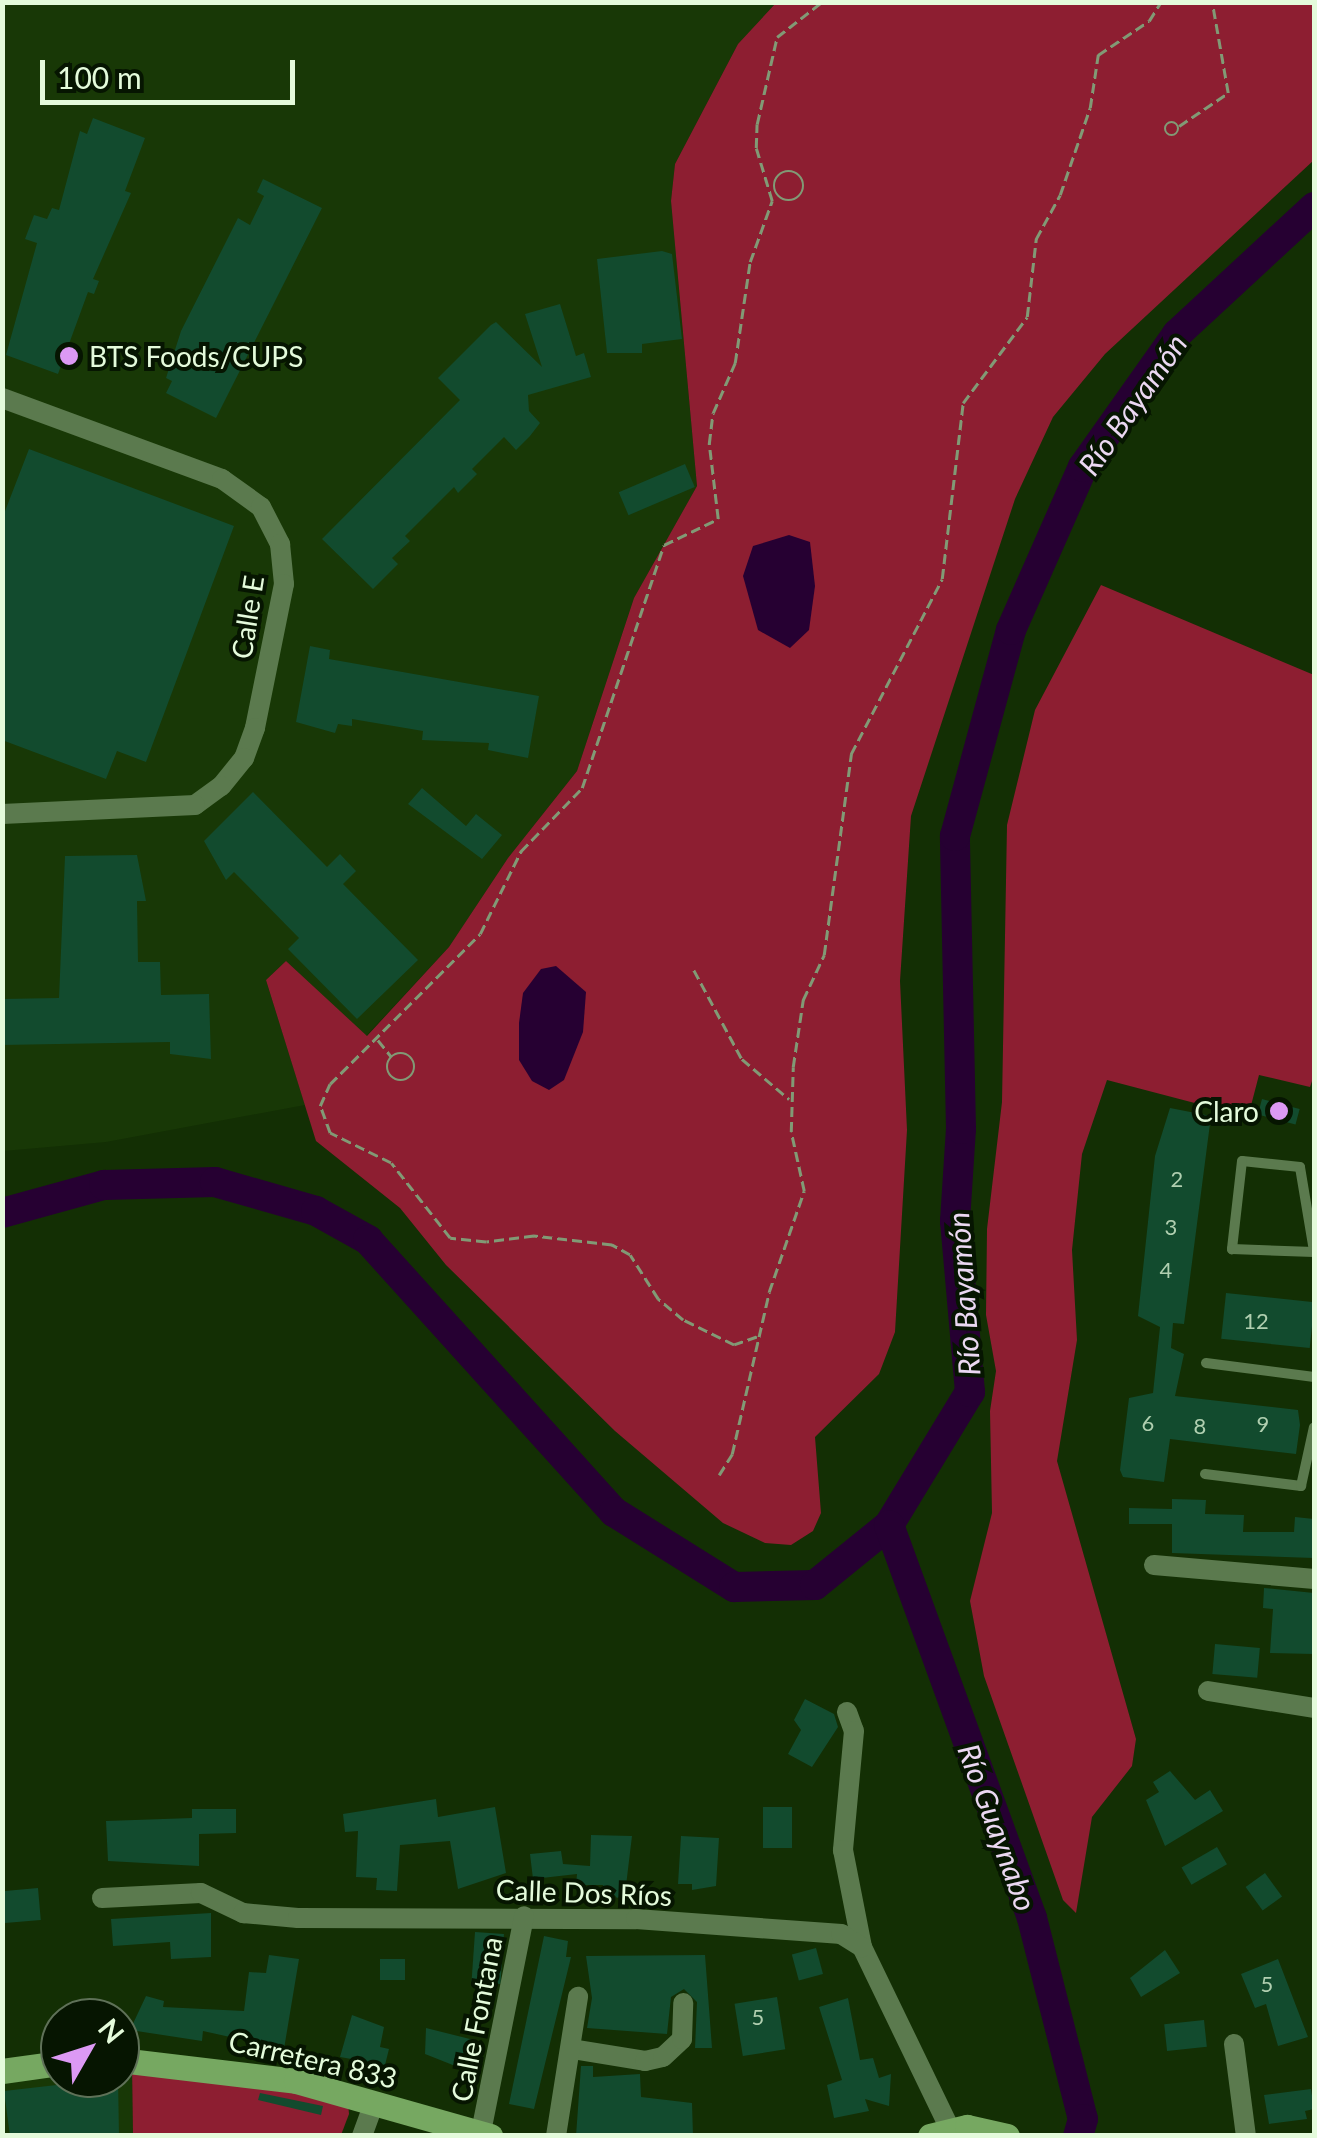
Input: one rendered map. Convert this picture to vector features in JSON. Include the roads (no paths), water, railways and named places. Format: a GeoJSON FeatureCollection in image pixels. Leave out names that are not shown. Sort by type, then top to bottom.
{"type":"FeatureCollection","features":[{"type":"Feature","properties":{"kind":"street","name":"Calle E"},"geometry":{"type":"LineString","coordinates":[[2,398],[222,478],[261,507],[280,544],[284,584],[255,728],[244,758],[221,786],[195,805],[2,814]]}},
{"type":"Feature","properties":{"kind":"street"},"geometry":{"type":"LineString","coordinates":[[1154,1565],[1314,1579]]}},
{"type":"Feature","properties":{"kind":"street"},"geometry":{"type":"LineString","coordinates":[[1208,1691],[1314,1708]]}},
{"type":"Feature","properties":{"kind":"street"},"geometry":{"type":"LineString","coordinates":[[847,1712],[854,1731],[842,1850],[862,1947],[940,2132],[1007,2136]]}},
{"type":"Feature","properties":{"kind":"street","name":"Calle Dos Ríos"},"geometry":{"type":"LineString","coordinates":[[102,1898],[201,1893],[243,1913],[298,1918],[524,1916],[842,1934],[862,1947]]}},
{"type":"Feature","properties":{"kind":"street","name":"Calle Fontana"},"geometry":{"type":"LineString","coordinates":[[486,2134],[524,1916]]}},
{"type":"Feature","properties":{"kind":"street"},"geometry":{"type":"LineString","coordinates":[[556,2136],[578,1997]]}},
{"type":"Feature","properties":{"kind":"street"},"geometry":{"type":"LineString","coordinates":[[572,2050],[644,2061],[663,2057],[682,2040],[683,2003]]}},
{"type":"Feature","properties":{"kind":"street"},"geometry":{"type":"LineString","coordinates":[[1234,2044],[1246,2136]]}},
{"type":"Feature","properties":{"kind":"street","name":"Carretera 833"},"geometry":{"type":"LineString","coordinates":[[140,2062],[278,2078],[486,2134]]}},
{"type":"Feature","properties":{"kind":"street"},"geometry":{"type":"LineString","coordinates":[[2,2071],[40,2066]]}},
{"type":"Feature","properties":{"kind":"street"},"geometry":{"type":"LineString","coordinates":[[362,2136],[374,2103]]}},
{"type":"Feature","properties":{"kind":"lane"},"geometry":{"type":"LineString","coordinates":[[1242,1161],[1300,1167],[1314,1251],[1232,1249],[1242,1161]]}},
{"type":"Feature","properties":{"kind":"lane"},"geometry":{"type":"LineString","coordinates":[[1206,1363],[1314,1377]]}},
{"type":"Feature","properties":{"kind":"lane"},"geometry":{"type":"LineString","coordinates":[[1205,1474],[1301,1486],[1314,1427]]}},
{"type":"Feature","properties":{"kind":"waterway","name":"Río Bayamón"},"geometry":{"type":"LineString","coordinates":[[2,1213],[104,1185],[215,1182],[316,1211],[368,1240],[614,1512],[734,1587],[815,1585],[889,1525],[970,1392],[955,1221],[961,1129],[955,836],[1011,630],[1083,467],[1177,334],[1314,207]]}},
{"type":"Feature","properties":{"kind":"waterway","name":"Río Guaynabo"},"geometry":{"type":"LineString","coordinates":[[889,1525],[1032,1918],[1083,2119],[1078,2136]]}},
{"type":"Feature","properties":{"kind":"place","name":"BTS Foods/CUPS"},"geometry":{"type":"Point","coordinates":[69,356]}},
{"type":"Feature","properties":{"kind":"place","name":"Claro"},"geometry":{"type":"Point","coordinates":[1279,1111]}}]}
